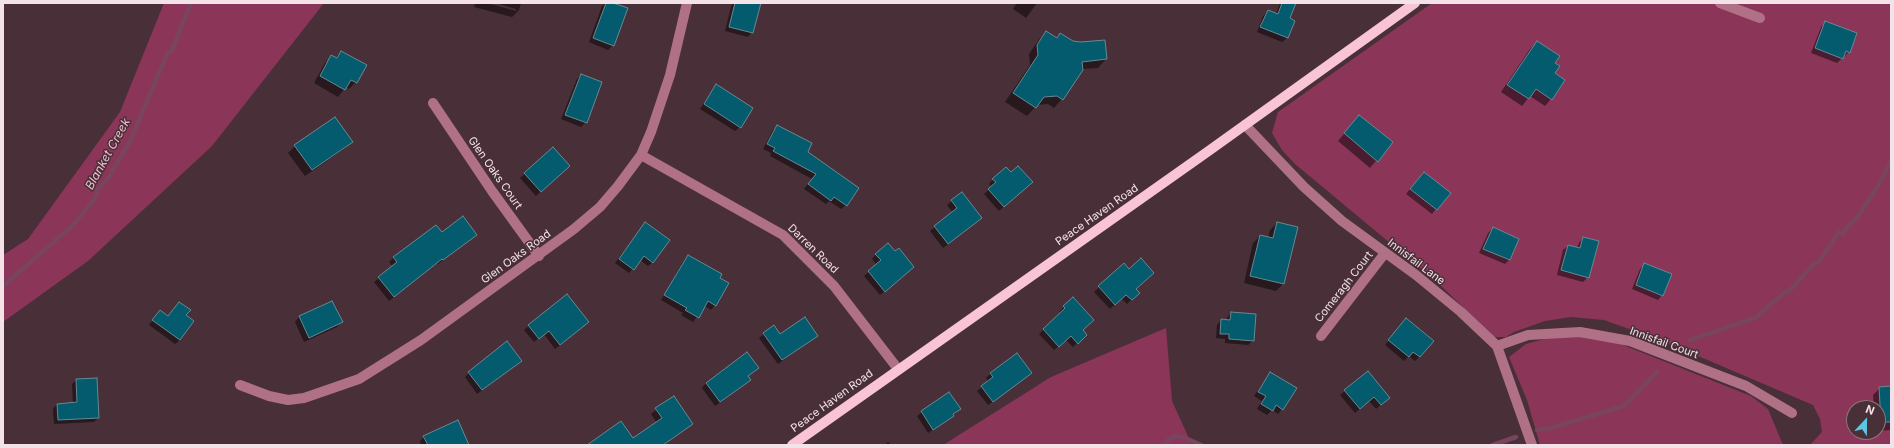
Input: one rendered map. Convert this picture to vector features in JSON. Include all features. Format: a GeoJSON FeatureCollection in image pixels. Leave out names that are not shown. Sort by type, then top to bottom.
{"type":"FeatureCollection","features":[{"type":"Feature","properties":{"kind":"main road","name":"Peace Haven Road"},"geometry":{"type":"LineString","coordinates":[[792,445],[1416,3]]}},
{"type":"Feature","properties":{"kind":"street","name":"Glen Oaks Road"},"geometry":{"type":"LineString","coordinates":[[240,385],[269,396],[288,400],[304,398],[359,379],[421,340],[539,256],[600,207],[641,155],[651,132],[670,75],[687,3]]}},
{"type":"Feature","properties":{"kind":"street"},"geometry":{"type":"LineString","coordinates":[[1720,3],[1760,18]]}},
{"type":"Feature","properties":{"kind":"street","name":"Glen Oaks Court"},"geometry":{"type":"LineString","coordinates":[[433,103],[492,191],[539,256]]}},
{"type":"Feature","properties":{"kind":"street","name":"Innisfail Lane"},"geometry":{"type":"LineString","coordinates":[[1245,125],[1304,187],[1342,221],[1427,284],[1497,346],[1532,445]]}},
{"type":"Feature","properties":{"kind":"street","name":"Darren Road"},"geometry":{"type":"LineString","coordinates":[[641,155],[783,235],[834,286],[898,369]]}},
{"type":"Feature","properties":{"kind":"street","name":"Comeragh Court"},"geometry":{"type":"LineString","coordinates":[[1321,336],[1385,253]]}},
{"type":"Feature","properties":{"kind":"street","name":"Innisfail Court"},"geometry":{"type":"LineString","coordinates":[[1497,346],[1528,335],[1580,332],[1630,341],[1746,386],[1792,413]]}},
{"type":"Feature","properties":{"kind":"shaded area"},"geometry":{"type":"Polygon","coordinates":[[[164,3],[324,3],[212,146],[88,261],[3,322],[3,255],[28,239],[120,112],[164,3]]]}},
{"type":"Feature","properties":{"kind":"shaded area"},"geometry":{"type":"Polygon","coordinates":[[[1432,3],[1891,3],[1891,445],[1810,445],[1822,432],[1820,419],[1813,405],[1663,341],[1604,320],[1571,317],[1545,321],[1514,332],[1506,337],[1494,337],[1438,283],[1295,164],[1282,150],[1272,133],[1278,112],[1432,3]]]}},
{"type":"Feature","properties":{"kind":"shaded area"},"geometry":{"type":"Polygon","coordinates":[[[1166,328],[1172,401],[1192,445],[943,445],[1051,377],[1166,328]]]}},
{"type":"Feature","properties":{"kind":"shaded area"},"geometry":{"type":"Polygon","coordinates":[[[1575,336],[1613,341],[1751,396],[1768,409],[1783,445],[1540,445],[1527,400],[1509,357],[1526,344],[1552,337],[1575,336]]]}},
{"type":"Feature","properties":{"kind":"building"},"geometry":{"type":"Polygon","coordinates":[[[606,3],[613,3],[628,8],[614,46],[593,38],[606,3]]]}},
{"type":"Feature","properties":{"kind":"building"},"geometry":{"type":"Polygon","coordinates":[[[735,3],[761,3],[753,33],[729,27],[735,3]]]}},
{"type":"Feature","properties":{"kind":"building"},"geometry":{"type":"Polygon","coordinates":[[[1282,3],[1296,3],[1290,18],[1295,21],[1288,38],[1260,27],[1268,10],[1278,14],[1282,3]]]}},
{"type":"Feature","properties":{"kind":"building"},"geometry":{"type":"Polygon","coordinates":[[[1825,21],[1857,33],[1850,53],[1846,51],[1843,59],[1815,48],[1825,21]]]}},
{"type":"Feature","properties":{"kind":"building"},"geometry":{"type":"Polygon","coordinates":[[[1046,31],[1057,38],[1060,33],[1073,41],[1081,42],[1105,40],[1107,59],[1082,62],[1083,70],[1063,100],[1057,96],[1044,97],[1036,108],[1013,93],[1038,55],[1037,45],[1046,31]]]}},
{"type":"Feature","properties":{"kind":"building"},"geometry":{"type":"Polygon","coordinates":[[[1537,41],[1560,56],[1555,63],[1560,66],[1555,73],[1565,80],[1552,100],[1536,89],[1529,99],[1507,85],[1537,41]]]}},
{"type":"Feature","properties":{"kind":"building"},"geometry":{"type":"Polygon","coordinates":[[[341,51],[367,65],[357,83],[351,80],[345,90],[320,76],[331,55],[337,58],[341,51]]]}},
{"type":"Feature","properties":{"kind":"building"},"geometry":{"type":"Polygon","coordinates":[[[581,74],[602,82],[587,123],[565,115],[581,74]]]}},
{"type":"Feature","properties":{"kind":"building"},"geometry":{"type":"Polygon","coordinates":[[[716,84],[753,108],[741,128],[704,104],[716,84]]]}},
{"type":"Feature","properties":{"kind":"building"},"geometry":{"type":"Polygon","coordinates":[[[1359,115],[1393,142],[1378,162],[1344,133],[1359,115]]]}},
{"type":"Feature","properties":{"kind":"building"},"geometry":{"type":"Polygon","coordinates":[[[335,117],[353,142],[312,170],[294,145],[335,117]]]}},
{"type":"Feature","properties":{"kind":"building"},"geometry":{"type":"Polygon","coordinates":[[[777,125],[812,143],[808,152],[859,188],[847,206],[834,197],[831,201],[808,184],[816,174],[773,151],[775,148],[767,144],[777,125]]]}},
{"type":"Feature","properties":{"kind":"building"},"geometry":{"type":"Polygon","coordinates":[[[553,147],[570,166],[541,192],[524,173],[553,147]]]}},
{"type":"Feature","properties":{"kind":"building"},"geometry":{"type":"Polygon","coordinates":[[[1018,166],[1033,182],[1004,207],[988,189],[996,182],[992,179],[1006,167],[1011,172],[1018,166]]]}},
{"type":"Feature","properties":{"kind":"building"},"geometry":{"type":"Polygon","coordinates":[[[1424,172],[1451,193],[1437,210],[1410,189],[1424,172]]]}},
{"type":"Feature","properties":{"kind":"building"},"geometry":{"type":"Polygon","coordinates":[[[962,192],[982,218],[948,244],[934,226],[957,208],[951,200],[962,192]]]}},
{"type":"Feature","properties":{"kind":"building"},"geometry":{"type":"Polygon","coordinates":[[[463,216],[477,235],[443,260],[442,259],[394,297],[378,277],[397,262],[393,257],[436,225],[442,232],[463,216]]]}},
{"type":"Feature","properties":{"kind":"building"},"geometry":{"type":"Polygon","coordinates":[[[645,222],[670,240],[653,263],[644,256],[634,270],[619,259],[645,222]]]}},
{"type":"Feature","properties":{"kind":"building"},"geometry":{"type":"Polygon","coordinates":[[[1277,222],[1298,227],[1284,284],[1250,276],[1260,235],[1273,238],[1277,222]]]}},
{"type":"Feature","properties":{"kind":"building"},"geometry":{"type":"Polygon","coordinates":[[[1493,227],[1519,239],[1510,260],[1483,249],[1493,227]]]}},
{"type":"Feature","properties":{"kind":"building"},"geometry":{"type":"Polygon","coordinates":[[[1583,237],[1599,241],[1589,278],[1561,270],[1568,245],[1580,248],[1583,237]]]}},
{"type":"Feature","properties":{"kind":"building"},"geometry":{"type":"Polygon","coordinates":[[[888,243],[895,251],[899,248],[914,267],[885,292],[868,271],[881,260],[875,254],[888,243]]]}},
{"type":"Feature","properties":{"kind":"building"},"geometry":{"type":"Polygon","coordinates":[[[688,255],[722,274],[720,278],[729,283],[716,306],[708,301],[699,318],[685,310],[687,308],[664,295],[688,255]]]}},
{"type":"Feature","properties":{"kind":"building"},"geometry":{"type":"Polygon","coordinates":[[[1141,258],[1154,273],[1136,289],[1140,293],[1132,300],[1126,295],[1115,305],[1098,286],[1124,263],[1129,269],[1141,258]]]}},
{"type":"Feature","properties":{"kind":"building"},"geometry":{"type":"Polygon","coordinates":[[[1644,263],[1672,274],[1663,296],[1636,285],[1644,263]]]}},
{"type":"Feature","properties":{"kind":"building"},"geometry":{"type":"Polygon","coordinates":[[[567,294],[589,322],[560,345],[549,331],[539,339],[528,325],[567,294]]]}},
{"type":"Feature","properties":{"kind":"building"},"geometry":{"type":"Polygon","coordinates":[[[1073,297],[1094,320],[1083,330],[1087,335],[1078,344],[1071,336],[1059,347],[1043,329],[1065,308],[1063,306],[1073,297]]]}},
{"type":"Feature","properties":{"kind":"building"},"geometry":{"type":"Polygon","coordinates":[[[332,301],[343,322],[309,338],[299,316],[332,301]]]}},
{"type":"Feature","properties":{"kind":"building"},"geometry":{"type":"Polygon","coordinates":[[[179,302],[191,310],[186,315],[194,321],[180,340],[152,320],[160,310],[168,316],[179,302]]]}},
{"type":"Feature","properties":{"kind":"building"},"geometry":{"type":"Polygon","coordinates":[[[1231,312],[1256,314],[1254,341],[1229,339],[1229,334],[1220,334],[1221,319],[1230,320],[1231,312]]]}},
{"type":"Feature","properties":{"kind":"building"},"geometry":{"type":"Polygon","coordinates":[[[805,317],[818,336],[782,360],[763,333],[774,325],[780,334],[805,317]]]}},
{"type":"Feature","properties":{"kind":"building"},"geometry":{"type":"Polygon","coordinates":[[[1406,318],[1434,341],[1420,357],[1413,352],[1409,357],[1388,340],[1406,318]]]}},
{"type":"Feature","properties":{"kind":"building"},"geometry":{"type":"Polygon","coordinates":[[[507,341],[522,361],[482,390],[468,372],[507,341]]]}},
{"type":"Feature","properties":{"kind":"building"},"geometry":{"type":"Polygon","coordinates":[[[747,352],[759,368],[748,376],[751,380],[720,402],[706,383],[747,352]]]}},
{"type":"Feature","properties":{"kind":"building"},"geometry":{"type":"Polygon","coordinates":[[[1017,353],[1032,373],[993,402],[981,386],[993,377],[990,373],[1017,353]]]}},
{"type":"Feature","properties":{"kind":"building"},"geometry":{"type":"Polygon","coordinates":[[[1368,371],[1390,398],[1381,405],[1374,397],[1360,409],[1344,390],[1368,371]]]}},
{"type":"Feature","properties":{"kind":"building"},"geometry":{"type":"Polygon","coordinates":[[[1270,372],[1297,388],[1283,410],[1276,405],[1273,411],[1261,404],[1266,396],[1258,392],[1270,372]]]}},
{"type":"Feature","properties":{"kind":"building"},"geometry":{"type":"Polygon","coordinates":[[[97,378],[99,418],[58,420],[57,404],[77,402],[76,379],[97,378]]]}},
{"type":"Feature","properties":{"kind":"building"},"geometry":{"type":"Polygon","coordinates":[[[1891,386],[1891,422],[1886,422],[1886,400],[1880,400],[1879,387],[1891,386]]]}},
{"type":"Feature","properties":{"kind":"building"},"geometry":{"type":"Polygon","coordinates":[[[949,392],[961,409],[953,414],[954,416],[933,430],[921,411],[949,392]]]}},
{"type":"Feature","properties":{"kind":"building"},"geometry":{"type":"Polygon","coordinates":[[[674,396],[693,424],[663,445],[587,445],[621,421],[633,438],[662,418],[655,408],[674,396]]]}},
{"type":"Feature","properties":{"kind":"building"},"geometry":{"type":"Polygon","coordinates":[[[458,420],[469,445],[428,445],[423,436],[458,420]]]}},
{"type":"Feature","properties":{"kind":"waterway","name":"Blanket Creek"},"geometry":{"type":"LineString","coordinates":[[3,286],[72,226],[94,200],[98,190],[109,177],[131,139],[167,54],[172,50],[191,3]]}},
{"type":"Feature","properties":{"kind":"waterway"},"geometry":{"type":"LineString","coordinates":[[1690,340],[1755,318],[1785,292],[1789,291],[1814,264],[1819,262],[1839,232],[1843,234],[1848,226],[1857,218],[1878,186],[1891,161]]}},
{"type":"Feature","properties":{"kind":"waterway"},"geometry":{"type":"LineString","coordinates":[[1537,430],[1551,428],[1624,406],[1657,372]]}},
{"type":"Feature","properties":{"kind":"waterway"},"geometry":{"type":"LineString","coordinates":[[1164,445],[1168,440],[1175,436],[1183,437],[1201,445]]}},
{"type":"Feature","properties":{"kind":"waterway"},"geometry":{"type":"LineString","coordinates":[[1493,445],[1516,437]]}}]}
